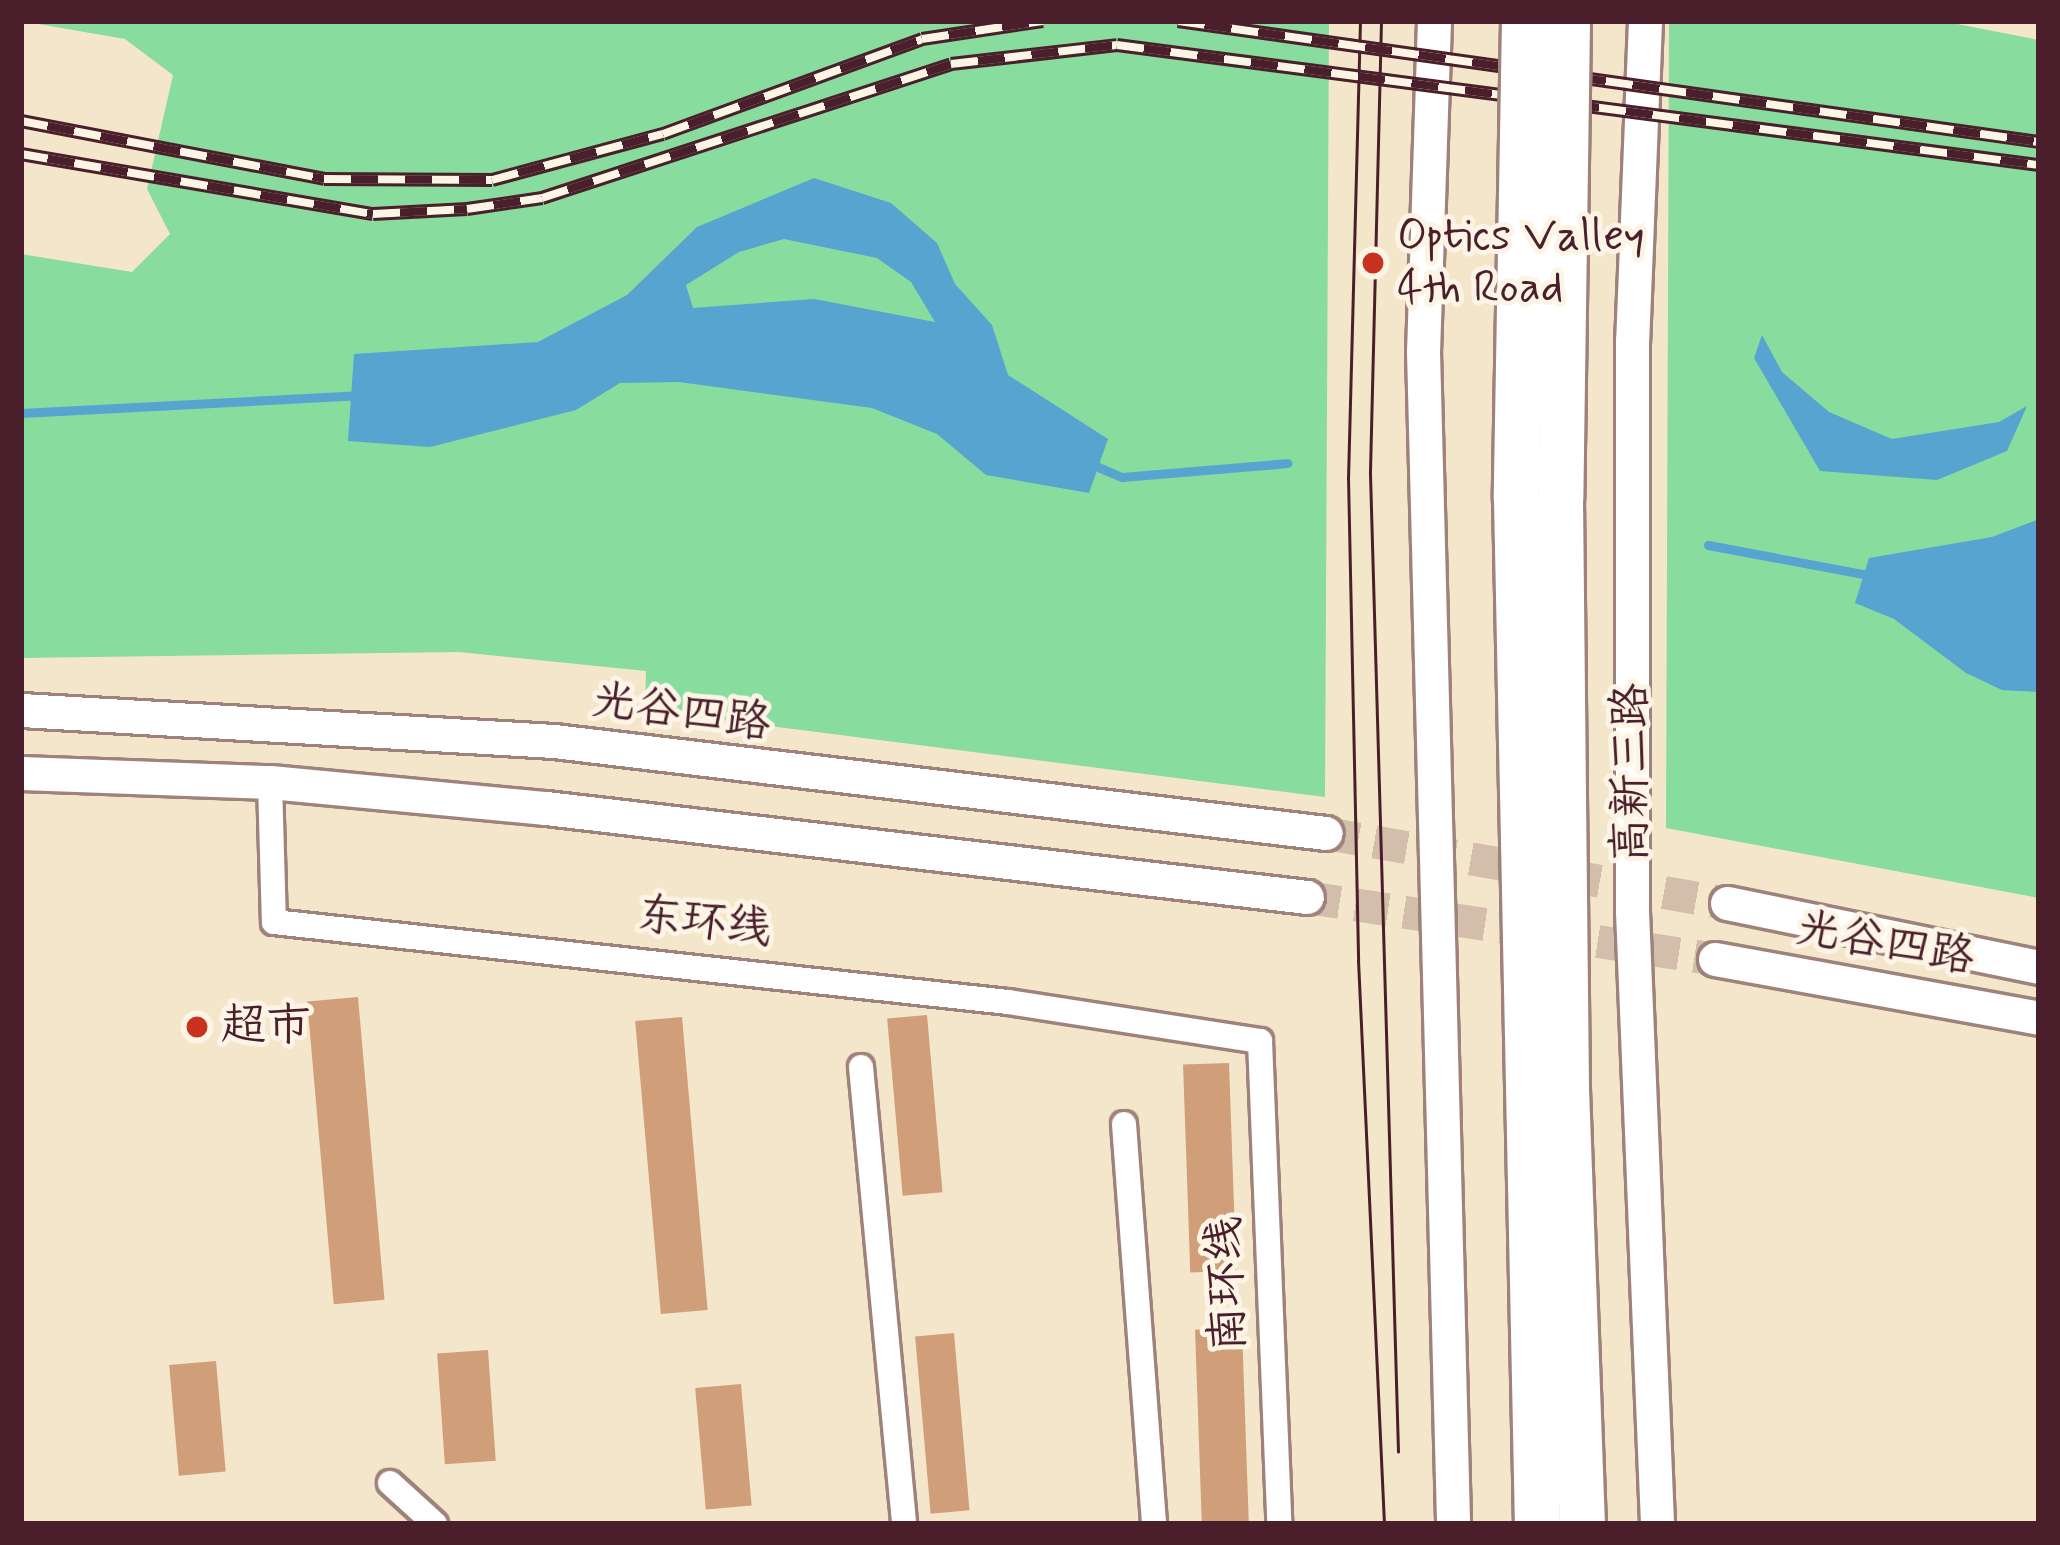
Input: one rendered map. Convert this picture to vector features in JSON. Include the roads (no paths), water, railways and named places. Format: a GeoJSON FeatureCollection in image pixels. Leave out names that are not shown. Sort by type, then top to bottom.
{"type":"FeatureCollection","features":[{"type":"Feature","properties":{"kind":"highway"},"geometry":{"type":"LineString","coordinates":[[1524,21],[1516,498],[1538,1524]]}},
{"type":"Feature","properties":{"kind":"highway","name":"高新三路"},"geometry":{"type":"LineString","coordinates":[[1567,21],[1562,687],[1582,1524]]}},
{"type":"Feature","properties":{"kind":"main road"},"geometry":{"type":"LineString","coordinates":[[1434,21],[1423,351],[1454,1524]]}},
{"type":"Feature","properties":{"kind":"main road","name":"高新三路"},"geometry":{"type":"LineString","coordinates":[[1645,21],[1632,340],[1632,911],[1657,1524]]}},
{"type":"Feature","properties":{"kind":"main road","name":"光谷四路"},"geometry":{"type":"LineString","coordinates":[[21,710],[554,741],[1326,833]]}},
{"type":"Feature","properties":{"kind":"main road"},"geometry":{"type":"LineString","coordinates":[[21,773],[270,782],[1307,898]]}},
{"type":"Feature","properties":{"kind":"main road","name":"光谷四路"},"geometry":{"type":"LineString","coordinates":[[1727,903],[2039,967]]}},
{"type":"Feature","properties":{"kind":"main road","name":"光谷四路"},"geometry":{"type":"LineString","coordinates":[[1715,959],[2039,1018]]}},
{"type":"Feature","properties":{"kind":"street","name":"东环线"},"geometry":{"type":"LineString","coordinates":[[270,782],[274,922],[919,991],[1260,1041]]}},
{"type":"Feature","properties":{"kind":"street","name":"南环线"},"geometry":{"type":"LineString","coordinates":[[1260,1041],[1279,1524]]}},
{"type":"Feature","properties":{"kind":"street"},"geometry":{"type":"LineString","coordinates":[[862,1067],[904,1524]]}},
{"type":"Feature","properties":{"kind":"street"},"geometry":{"type":"LineString","coordinates":[[1124,1124],[1154,1524]]}},
{"type":"Feature","properties":{"kind":"street"},"geometry":{"type":"LineString","coordinates":[[390,1484],[435,1524]]}},
{"type":"Feature","properties":{"kind":"water"},"geometry":{"type":"Polygon","coordinates":[[[814,178],[891,203],[937,243],[955,284],[992,325],[1008,375],[1108,439],[1089,493],[986,475],[937,434],[872,408],[679,382],[620,383],[576,410],[430,447],[348,441],[354,354],[538,342],[627,295],[697,227],[814,178]],[[784,239],[739,252],[686,285],[693,308],[814,299],[935,322],[911,282],[877,258],[784,239]]]}},
{"type":"Feature","properties":{"kind":"water"},"geometry":{"type":"Polygon","coordinates":[[[1762,335],[1782,372],[1829,412],[1892,439],[1999,422],[2027,406],[2007,451],[1937,480],[1820,471],[1754,358],[1762,335]]]}},
{"type":"Feature","properties":{"kind":"water"},"geometry":{"type":"Polygon","coordinates":[[[2039,519],[2039,692],[2002,690],[1966,673],[1894,619],[1855,603],[1869,558],[1992,537],[2039,519]]]}},
{"type":"Feature","properties":{"kind":"waterway"},"geometry":{"type":"LineString","coordinates":[[21,413],[363,395]]}},
{"type":"Feature","properties":{"kind":"waterway"},"geometry":{"type":"LineString","coordinates":[[1091,464],[1122,477],[1287,463]]}},
{"type":"Feature","properties":{"kind":"waterway"},"geometry":{"type":"LineString","coordinates":[[1708,545],[1874,576]]}},
{"type":"Feature","properties":{"kind":"tunnel"},"geometry":{"type":"LineString","coordinates":[[1326,833],[1727,903]]}},
{"type":"Feature","properties":{"kind":"tunnel"},"geometry":{"type":"LineString","coordinates":[[1307,897],[1715,959]]}},
{"type":"Feature","properties":{"kind":"tram line"},"geometry":{"type":"LineString","coordinates":[[1360,21],[1348,477],[1358,960],[1384,1524]]}},
{"type":"Feature","properties":{"kind":"tram line"},"geometry":{"type":"LineString","coordinates":[[1381,21],[1370,474],[1398,1452]]}},
{"type":"Feature","properties":{"kind":"railway"},"geometry":{"type":"LineString","coordinates":[[21,121],[324,179],[492,180],[663,134],[922,39],[1043,21]]}},
{"type":"Feature","properties":{"kind":"railway"},"geometry":{"type":"LineString","coordinates":[[1178,21],[2039,142]]}},
{"type":"Feature","properties":{"kind":"railway"},"geometry":{"type":"LineString","coordinates":[[21,154],[373,214],[467,209],[542,198],[951,64],[1117,45],[2039,165]]}},
{"type":"Feature","properties":{"kind":"place","name":"Optics Valley 4th Road"},"geometry":{"type":"Point","coordinates":[1373,263]}},
{"type":"Feature","properties":{"kind":"place","name":"超市"},"geometry":{"type":"Point","coordinates":[197,1027]}}]}
